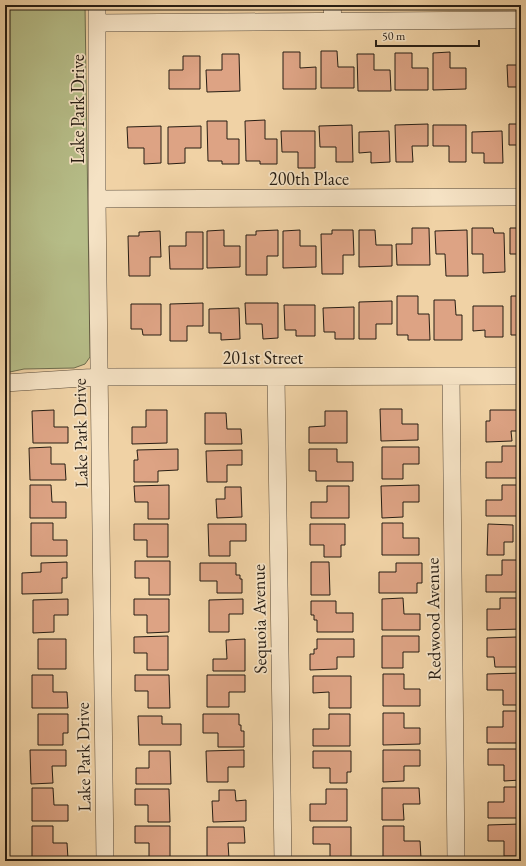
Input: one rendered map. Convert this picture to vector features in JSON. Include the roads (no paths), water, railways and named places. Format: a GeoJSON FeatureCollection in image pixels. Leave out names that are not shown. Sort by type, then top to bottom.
{"type":"FeatureCollection","features":[{"type":"Feature","properties":{"kind":"street","name":"Lake Park Drive"},"geometry":{"type":"LineString","coordinates":[[97,5],[97,199],[104,861]]}},
{"type":"Feature","properties":{"kind":"street"},"geometry":{"type":"LineString","coordinates":[[97,23],[333,13],[521,20]]}},
{"type":"Feature","properties":{"kind":"street","name":"200th Place"},"geometry":{"type":"LineString","coordinates":[[97,199],[521,197]]}},
{"type":"Feature","properties":{"kind":"street","name":"201st Street"},"geometry":{"type":"LineString","coordinates":[[5,383],[99,377],[521,376]]}},
{"type":"Feature","properties":{"kind":"street","name":"Sequoia Avenue"},"geometry":{"type":"LineString","coordinates":[[276,377],[283,861]]}},
{"type":"Feature","properties":{"kind":"street","name":"Redwood Avenue"},"geometry":{"type":"LineString","coordinates":[[451,377],[456,861]]}}]}
